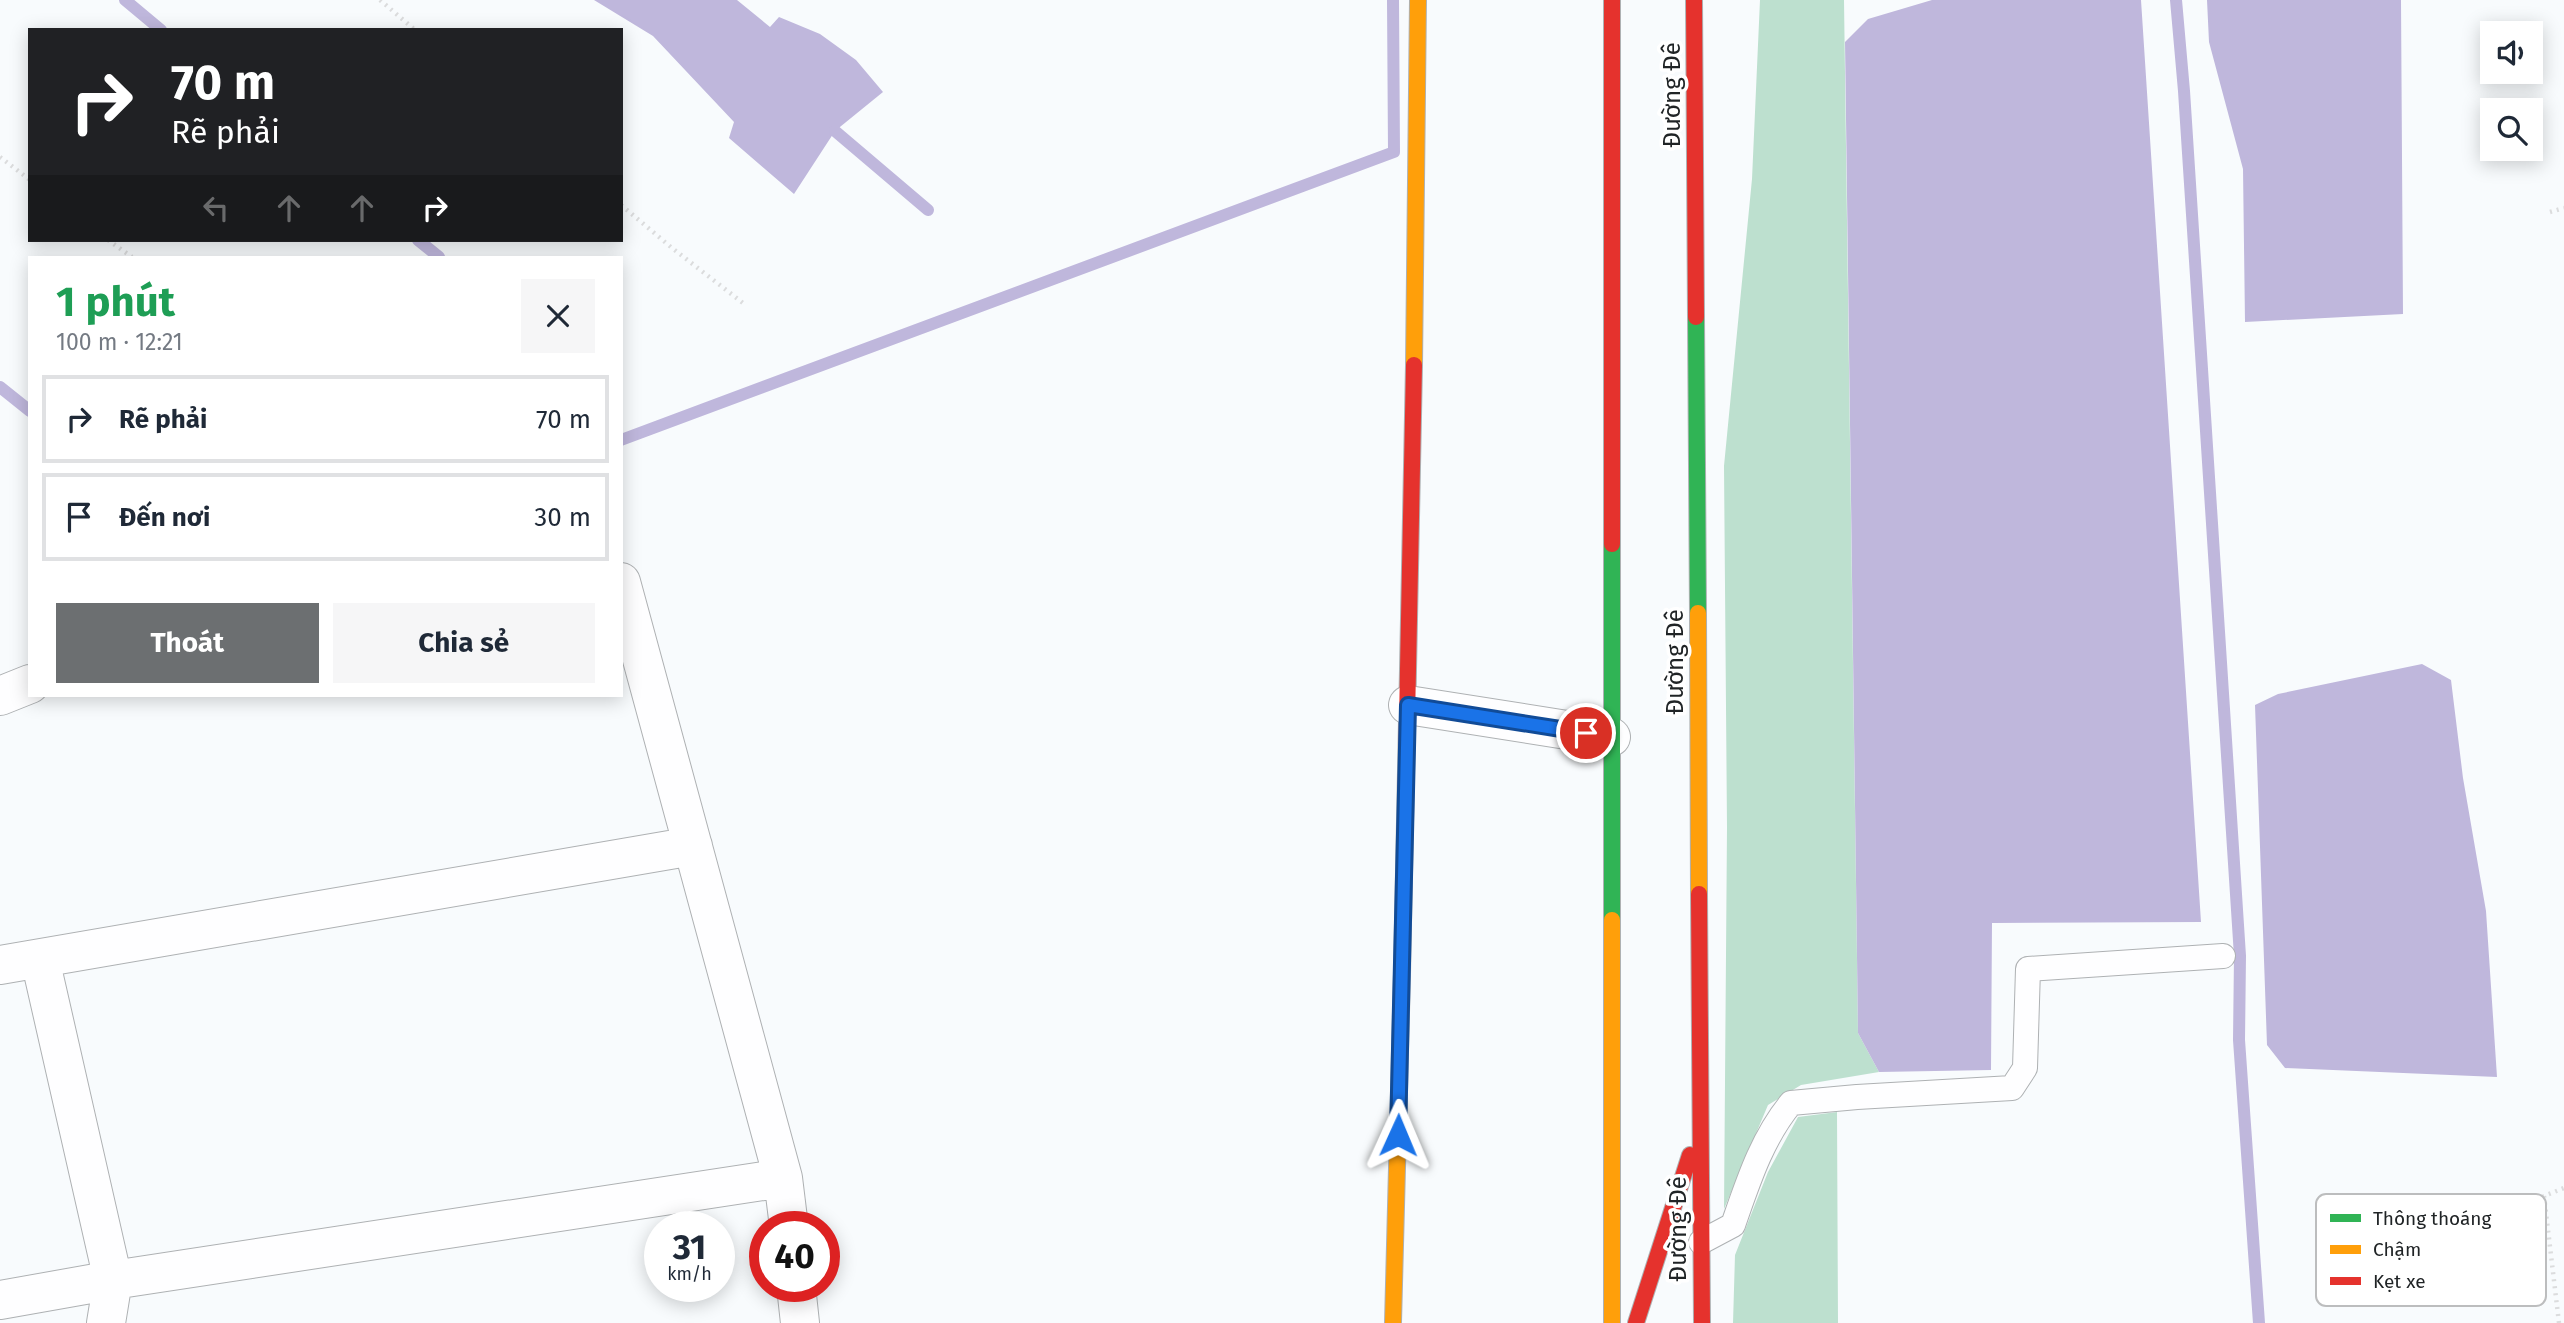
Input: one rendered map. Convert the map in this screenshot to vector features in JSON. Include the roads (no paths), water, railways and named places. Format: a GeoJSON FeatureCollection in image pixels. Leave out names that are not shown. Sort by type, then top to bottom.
{"type":"FeatureCollection","features":[{"type":"Feature","properties":{"kind":"street"},"geometry":{"type":"LineString","coordinates":[[1393,1323],[1417,262],[1418,0]]}},
{"type":"Feature","properties":{"kind":"street"},"geometry":{"type":"LineString","coordinates":[[1612,0],[1612,1323]]}},
{"type":"Feature","properties":{"kind":"street","name":"Đường Đê"},"geometry":{"type":"LineString","coordinates":[[1694,0],[1702,1323]]}},
{"type":"Feature","properties":{"kind":"street"},"geometry":{"type":"LineString","coordinates":[[623,589],[783,1178],[787,1211]]}},
{"type":"Feature","properties":{"kind":"street"},"geometry":{"type":"LineString","coordinates":[[0,696],[28,685]]}},
{"type":"Feature","properties":{"kind":"street"},"geometry":{"type":"LineString","coordinates":[[1408,705],[1611,737]]}},
{"type":"Feature","properties":{"kind":"street"},"geometry":{"type":"LineString","coordinates":[[0,965],[693,846]]}},
{"type":"Feature","properties":{"kind":"street"},"geometry":{"type":"LineString","coordinates":[[40,958],[113,1280],[106,1323]]}},
{"type":"Feature","properties":{"kind":"street"},"geometry":{"type":"LineString","coordinates":[[1636,1323],[1701,1123]]}},
{"type":"Feature","properties":{"kind":"street"},"geometry":{"type":"LineString","coordinates":[[0,1300],[113,1280],[783,1178]]}},
{"type":"Feature","properties":{"kind":"street"},"geometry":{"type":"LineString","coordinates":[[798,1302],[800,1323]]}},
{"type":"Feature","properties":{"kind":"lane"},"geometry":{"type":"LineString","coordinates":[[1701,1242],[1733,1225],[1749,1178],[1776,1122],[1791,1103],[2012,1088],[2025,1068],[2028,969],[2223,956]]}},
{"type":"Feature","properties":{"kind":"waterway"},"geometry":{"type":"LineString","coordinates":[[125,0],[159,28]]}},
{"type":"Feature","properties":{"kind":"waterway"},"geometry":{"type":"LineString","coordinates":[[623,439],[1394,152],[1393,0]]}},
{"type":"Feature","properties":{"kind":"waterway"},"geometry":{"type":"LineString","coordinates":[[2176,0],[2240,956],[2239,1040],[2259,1323]]}},
{"type":"Feature","properties":{"kind":"waterway"},"geometry":{"type":"LineString","coordinates":[[835,131],[928,210]]}},
{"type":"Feature","properties":{"kind":"waterway"},"geometry":{"type":"LineString","coordinates":[[420,242],[438,256]]}},
{"type":"Feature","properties":{"kind":"waterway"},"geometry":{"type":"LineString","coordinates":[[0,387],[28,409]]}}]}
